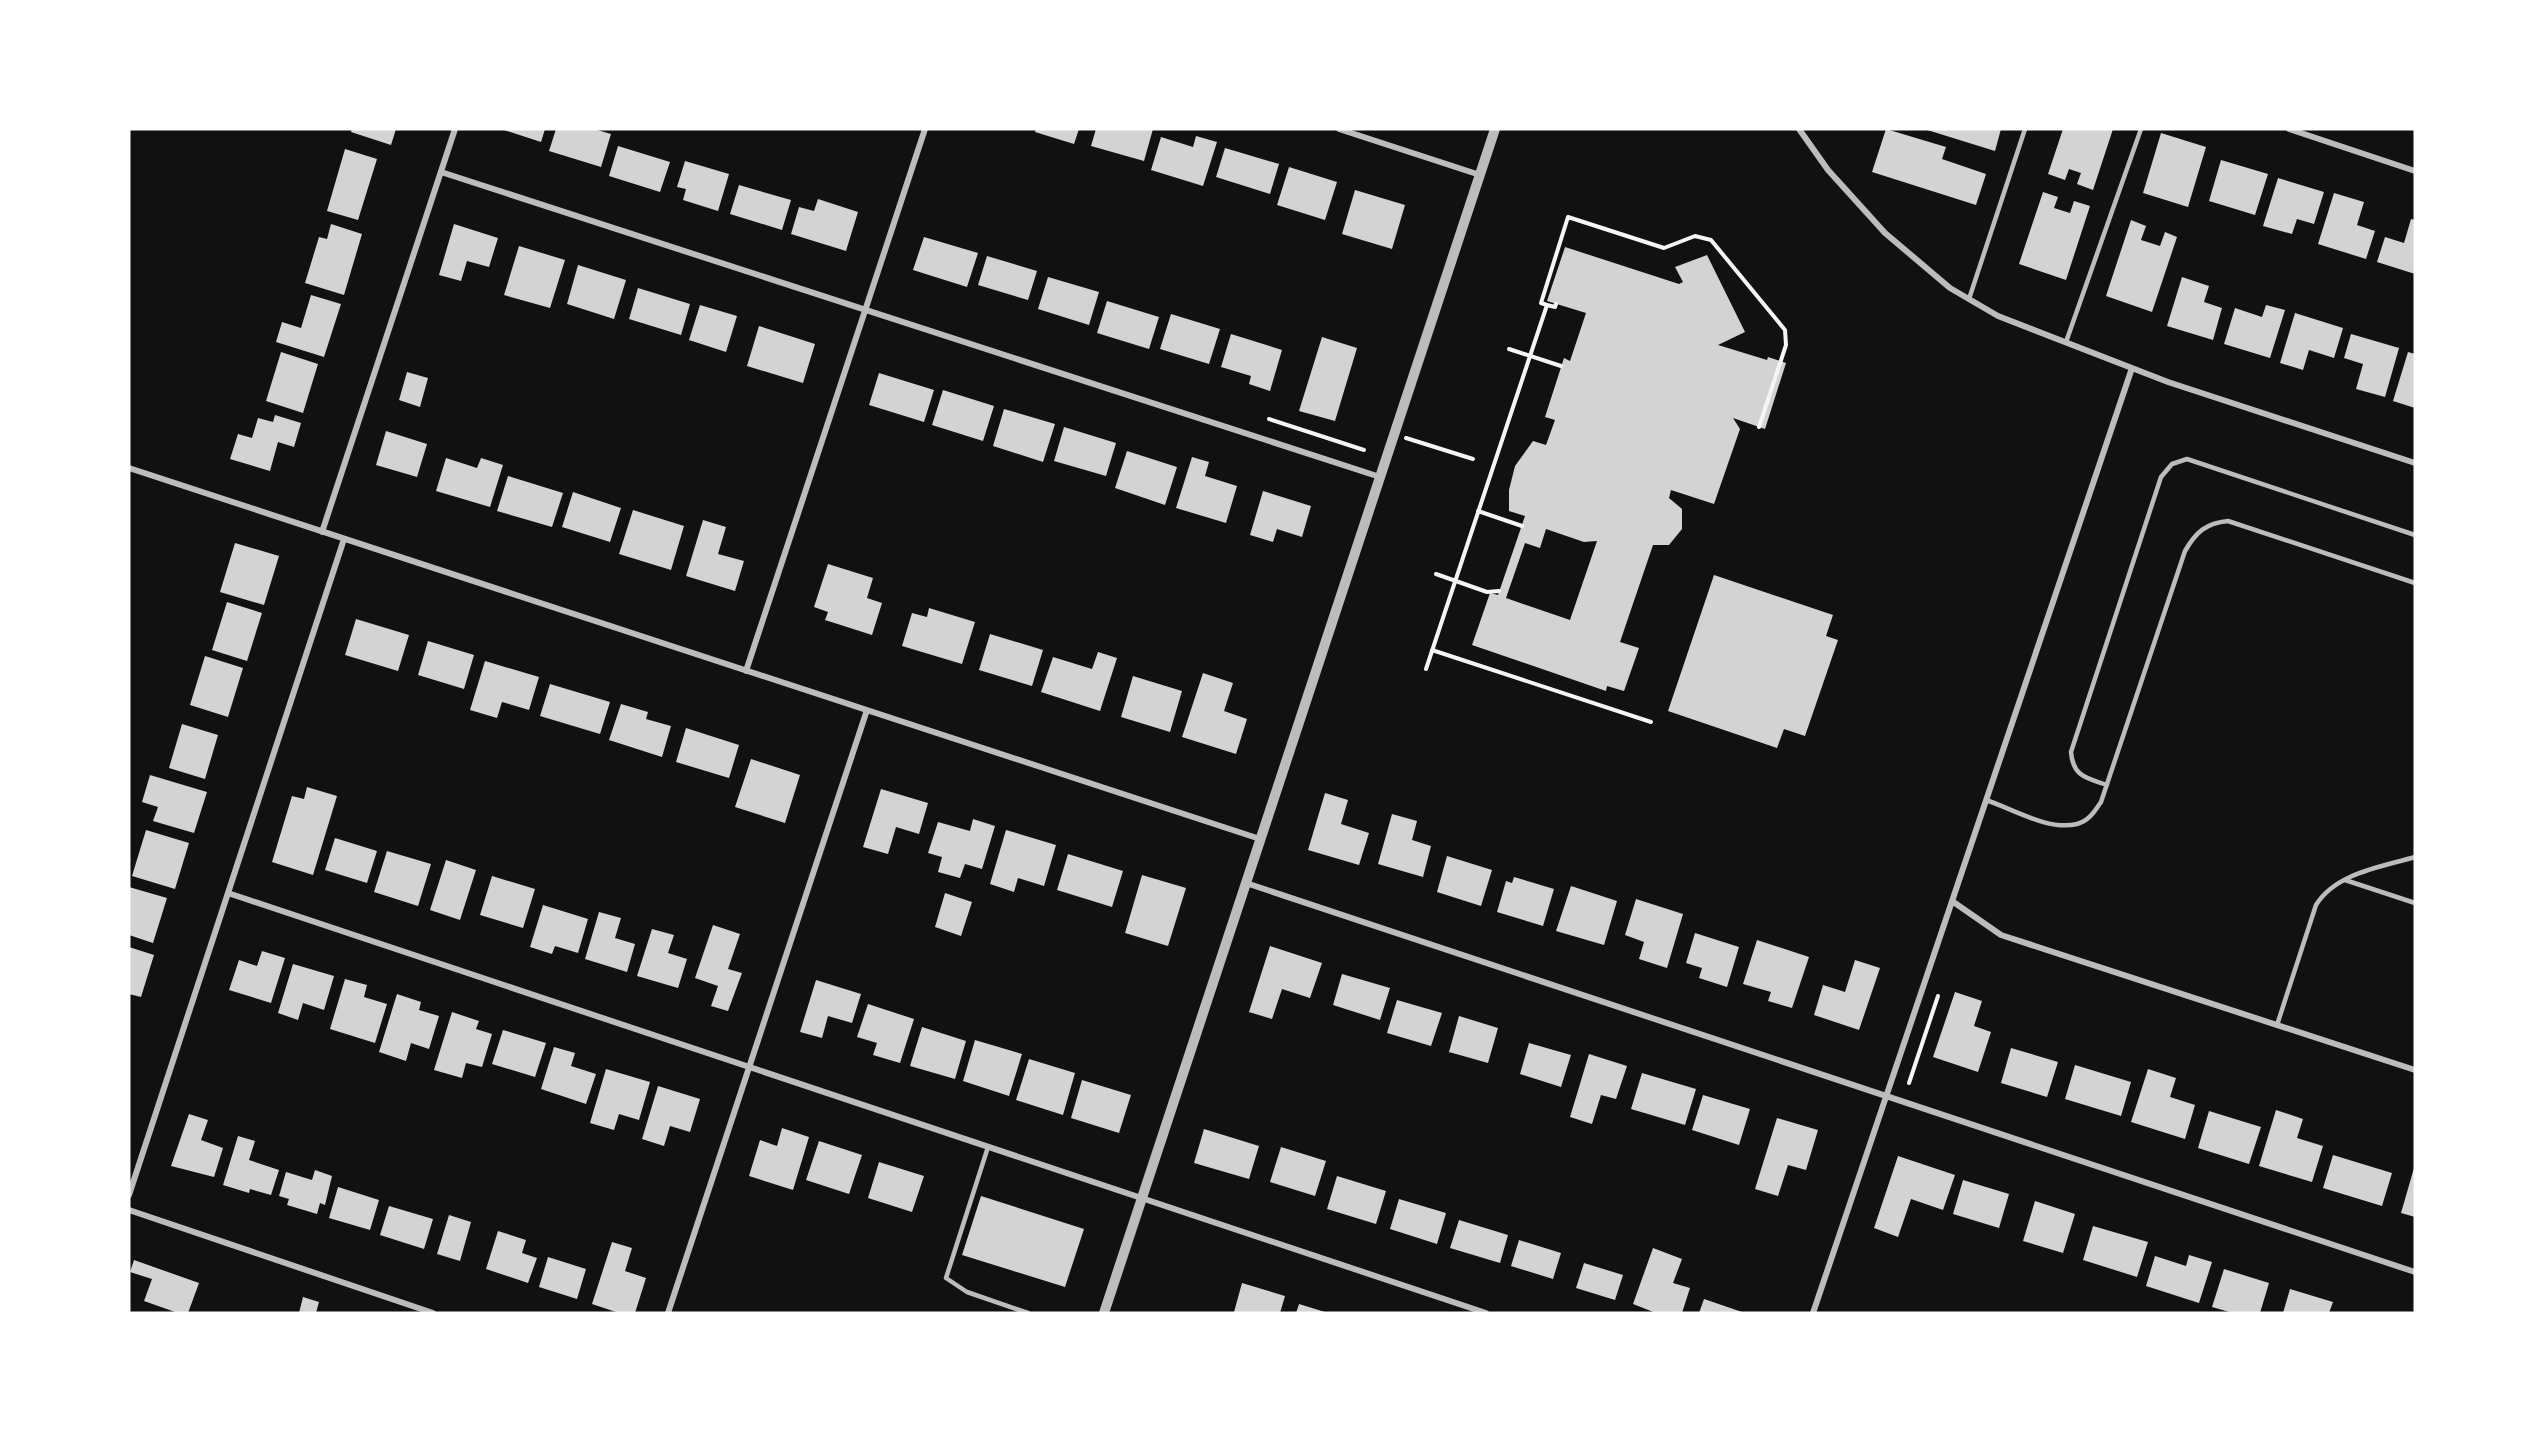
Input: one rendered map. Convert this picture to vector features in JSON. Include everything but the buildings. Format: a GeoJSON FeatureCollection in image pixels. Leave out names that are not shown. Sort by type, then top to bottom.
{"type":"FeatureCollection","features":[{"type":"Feature","properties":{"kind":"street"},"geometry":{"type":"LineString","coordinates":[[322,532],[455,129]]}},
{"type":"Feature","properties":{"kind":"street"},"geometry":{"type":"LineString","coordinates":[[746,670],[925,129]]}},
{"type":"Feature","properties":{"kind":"street"},"geometry":{"type":"LineString","coordinates":[[1339,129],[1480,175]]}},
{"type":"Feature","properties":{"kind":"street"},"geometry":{"type":"LineString","coordinates":[[1104,1313],[1495,129]]}},
{"type":"Feature","properties":{"kind":"street"},"geometry":{"type":"LineString","coordinates":[[1799,129],[1828,170],[1885,233],[1950,288],[1998,316],[2168,382],[2415,463]]}},
{"type":"Feature","properties":{"kind":"street"},"geometry":{"type":"LineString","coordinates":[[2289,129],[2415,171]]}},
{"type":"Feature","properties":{"kind":"street"},"geometry":{"type":"LineString","coordinates":[[441,172],[1380,477]]}},
{"type":"Feature","properties":{"kind":"street"},"geometry":{"type":"LineString","coordinates":[[1813,1313],[2132,368]]}},
{"type":"Feature","properties":{"kind":"street"},"geometry":{"type":"LineString","coordinates":[[129,468],[1260,839]]}},
{"type":"Feature","properties":{"kind":"street"},"geometry":{"type":"LineString","coordinates":[[129,1195],[344,539]]}},
{"type":"Feature","properties":{"kind":"street"},"geometry":{"type":"LineString","coordinates":[[668,1313],[867,710]]}},
{"type":"Feature","properties":{"kind":"street"},"geometry":{"type":"LineString","coordinates":[[1246,883],[2415,1272]]}},
{"type":"Feature","properties":{"kind":"street"},"geometry":{"type":"LineString","coordinates":[[228,893],[1486,1313]]}},
{"type":"Feature","properties":{"kind":"street"},"geometry":{"type":"LineString","coordinates":[[1952,901],[2001,935],[2415,1070]]}},
{"type":"Feature","properties":{"kind":"street"},"geometry":{"type":"LineString","coordinates":[[129,1210],[433,1313]]}},
{"type":"Feature","properties":{"kind":"lane"},"geometry":{"type":"LineString","coordinates":[[1969,299],[2025,129]]}},
{"type":"Feature","properties":{"kind":"lane"},"geometry":{"type":"LineString","coordinates":[[2066,342],[2141,129]]}},
{"type":"Feature","properties":{"kind":"lane"},"geometry":{"type":"LineString","coordinates":[[2107,785],[2077,772],[2072,764],[2072,752],[2161,477],[2172,464],[2187,459],[2415,535]]}},
{"type":"Feature","properties":{"kind":"lane"},"geometry":{"type":"LineString","coordinates":[[1986,800],[2045,822],[2061,825],[2078,824],[2091,816],[2101,802],[2185,551],[2193,536],[2202,528],[2214,522],[2228,521],[2415,583]]}},
{"type":"Feature","properties":{"kind":"lane"},"geometry":{"type":"LineString","coordinates":[[2277,1025],[2316,905],[2323,894],[2345,880],[2415,857]]}},
{"type":"Feature","properties":{"kind":"lane"},"geometry":{"type":"LineString","coordinates":[[2345,880],[2415,903]]}},
{"type":"Feature","properties":{"kind":"lane"},"geometry":{"type":"LineString","coordinates":[[988,1147],[946,1278],[967,1292],[1028,1313]]}},
{"type":"Feature","properties":{"kind":"path"},"geometry":{"type":"LineString","coordinates":[[1556,304],[1555,307],[1541,303],[1568,217],[1664,248],[1695,236],[1711,240],[1785,330],[1786,345],[1759,427]]}},
{"type":"Feature","properties":{"kind":"path"},"geometry":{"type":"LineString","coordinates":[[1426,669],[1547,305]]}},
{"type":"Feature","properties":{"kind":"path"},"geometry":{"type":"LineString","coordinates":[[1509,349],[1561,366]]}},
{"type":"Feature","properties":{"kind":"path"},"geometry":{"type":"LineString","coordinates":[[1269,419],[1364,450]]}},
{"type":"Feature","properties":{"kind":"path"},"geometry":{"type":"LineString","coordinates":[[1394,434],[1473,459]]}},
{"type":"Feature","properties":{"kind":"path"},"geometry":{"type":"LineString","coordinates":[[1478,511],[1522,526]]}},
{"type":"Feature","properties":{"kind":"path"},"geometry":{"type":"LineString","coordinates":[[1436,574],[1487,592],[1499,591]]}},
{"type":"Feature","properties":{"kind":"path"},"geometry":{"type":"LineString","coordinates":[[1432,650],[1651,722]]}},
{"type":"Feature","properties":{"kind":"path"},"geometry":{"type":"LineString","coordinates":[[1909,1083],[1938,996]]}}]}
